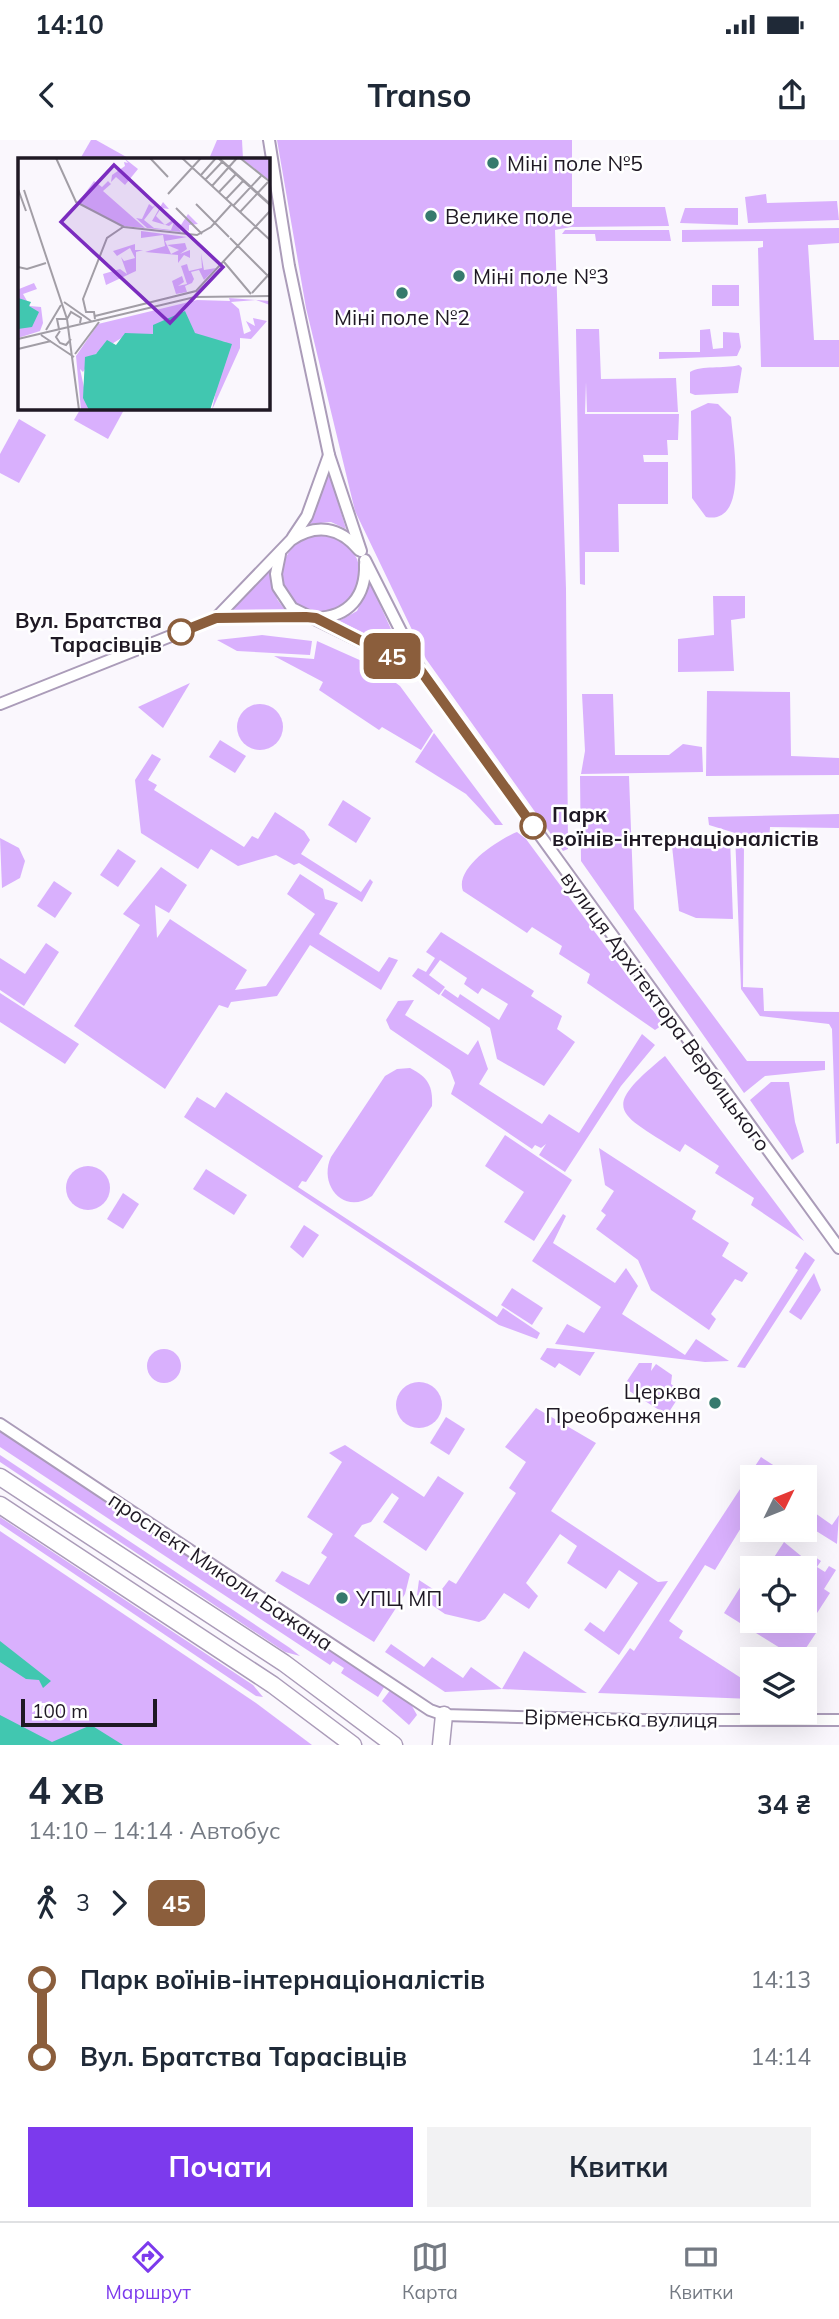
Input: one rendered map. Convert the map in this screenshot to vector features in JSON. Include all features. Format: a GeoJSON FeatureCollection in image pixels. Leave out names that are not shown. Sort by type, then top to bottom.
{"type":"FeatureCollection","features":[{"type":"Feature","properties":{"kind":"highway","name":"проспект Миколи Бажана"},"geometry":{"type":"LineString","coordinates":[[0,1477],[284,1663],[394,1745]]}},
{"type":"Feature","properties":{"kind":"highway"},"geometry":{"type":"LineString","coordinates":[[0,1505],[273,1685],[354,1745]]}},
{"type":"Feature","properties":{"kind":"highway"},"geometry":{"type":"LineString","coordinates":[[441,1745],[444,1715]]}},
{"type":"Feature","properties":{"kind":"street","name":"вулиця Архітектора Вербицького"},"geometry":{"type":"LineString","coordinates":[[269,140],[289,266],[329,455],[363,556],[421,671],[839,1248]]}},
{"type":"Feature","properties":{"kind":"street"},"geometry":{"type":"LineString","coordinates":[[291,540],[307,516],[329,455]]}},
{"type":"Feature","properties":{"kind":"street"},"geometry":{"type":"LineString","coordinates":[[0,704],[216,618],[339,615],[357,600],[366,579],[363,556],[347,537],[325,529],[301,533],[282,549],[216,618]]}},
{"type":"Feature","properties":{"kind":"street","name":"вулиця Архітектора Вербицького"},"geometry":{"type":"LineString","coordinates":[[282,549],[276,574],[278,587],[292,608],[421,671]]}},
{"type":"Feature","properties":{"kind":"street","name":"проспект Миколи Бажана"},"geometry":{"type":"LineString","coordinates":[[0,1424],[430,1710],[444,1715]]}},
{"type":"Feature","properties":{"kind":"street","name":"Вірменська вулиця"},"geometry":{"type":"LineString","coordinates":[[444,1715],[633,1720],[839,1720]]}},
{"type":"Feature","properties":{"kind":"shaded area"},"geometry":{"type":"Polygon","coordinates":[[[91,140],[96,140],[128,158],[81,158],[91,140]]]}},
{"type":"Feature","properties":{"kind":"shaded area"},"geometry":{"type":"Polygon","coordinates":[[[217,140],[242,140],[243,158],[209,158],[217,140]]]}},
{"type":"Feature","properties":{"kind":"shaded area","name":"Парк воїнів-інтернаціоналістів"},"geometry":{"type":"Polygon","coordinates":[[[277,140],[572,140],[572,207],[665,207],[669,226],[571,227],[555,230],[566,589],[568,849],[563,851],[426,659],[355,511],[306,308],[277,140]]]}},
{"type":"Feature","properties":{"kind":"shaded area"},"geometry":{"type":"Polygon","coordinates":[[[766,194],[767,203],[837,201],[839,220],[748,223],[745,197],[766,194]]]}},
{"type":"Feature","properties":{"kind":"shaded area"},"geometry":{"type":"Polygon","coordinates":[[[685,208],[738,208],[738,225],[680,223],[685,208]]]}},
{"type":"Feature","properties":{"kind":"shaded area"},"geometry":{"type":"Polygon","coordinates":[[[839,228],[839,243],[808,245],[814,340],[839,340],[839,367],[761,367],[758,248],[763,247],[763,241],[682,242],[682,230],[839,228]]]}},
{"type":"Feature","properties":{"kind":"shaded area"},"geometry":{"type":"Polygon","coordinates":[[[565,230],[669,230],[671,241],[596,241],[595,234],[562,234],[565,230]]]}},
{"type":"Feature","properties":{"kind":"shaded area"},"geometry":{"type":"Polygon","coordinates":[[[712,285],[739,285],[739,306],[712,306],[712,285]]]}},
{"type":"Feature","properties":{"kind":"shaded area"},"geometry":{"type":"Polygon","coordinates":[[[576,329],[599,329],[601,379],[676,378],[678,412],[587,412],[586,382],[585,414],[679,414],[678,440],[667,440],[668,455],[643,455],[644,462],[668,462],[668,504],[618,504],[619,552],[585,552],[585,585],[580,584],[576,329]]]}},
{"type":"Feature","properties":{"kind":"shaded area"},"geometry":{"type":"Polygon","coordinates":[[[710,329],[713,349],[723,348],[723,332],[739,333],[741,347],[737,356],[659,359],[659,352],[700,352],[700,330],[710,329]]]}},
{"type":"Feature","properties":{"kind":"shaded area"},"geometry":{"type":"Polygon","coordinates":[[[739,365],[742,368],[738,393],[690,393],[690,372],[739,365]]]}},
{"type":"Feature","properties":{"kind":"shaded area"},"geometry":{"type":"Polygon","coordinates":[[[708,403],[718,404],[731,417],[735,480],[728,508],[720,516],[706,517],[692,498],[691,411],[708,403]]]}},
{"type":"Feature","properties":{"kind":"shaded area"},"geometry":{"type":"Polygon","coordinates":[[[80,410],[124,410],[108,439],[74,420],[80,410]]]}},
{"type":"Feature","properties":{"kind":"shaded area"},"geometry":{"type":"Polygon","coordinates":[[[19,419],[46,435],[19,483],[0,473],[0,454],[19,419]]]}},
{"type":"Feature","properties":{"kind":"shaded area"},"geometry":{"type":"Polygon","coordinates":[[[329,472],[346,529],[331,522],[310,524],[329,472]]]}},
{"type":"Feature","properties":{"kind":"shaded area"},"geometry":{"type":"Polygon","coordinates":[[[321,535],[336,538],[348,547],[357,559],[360,574],[357,589],[348,601],[336,610],[321,613],[306,610],[294,601],[285,589],[282,574],[285,559],[294,547],[306,538],[321,535]]]}},
{"type":"Feature","properties":{"kind":"shaded area"},"geometry":{"type":"Polygon","coordinates":[[[272,569],[277,599],[286,611],[229,613],[272,569]]]}},
{"type":"Feature","properties":{"kind":"shaded area"},"geometry":{"type":"Polygon","coordinates":[[[370,583],[401,651],[339,621],[357,611],[370,583]]]}},
{"type":"Feature","properties":{"kind":"shaded area"},"geometry":{"type":"Polygon","coordinates":[[[713,596],[745,596],[745,618],[731,620],[734,671],[678,672],[678,639],[714,635],[713,596]]]}},
{"type":"Feature","properties":{"kind":"shaded area"},"geometry":{"type":"Polygon","coordinates":[[[262,635],[312,641],[310,655],[237,651],[217,640],[262,635]]]}},
{"type":"Feature","properties":{"kind":"shaded area"},"geometry":{"type":"Polygon","coordinates":[[[317,641],[373,666],[400,686],[433,731],[421,750],[382,727],[379,730],[319,690],[323,682],[274,656],[314,659],[317,641]]]}},
{"type":"Feature","properties":{"kind":"shaded area"},"geometry":{"type":"Polygon","coordinates":[[[190,683],[163,728],[138,707],[190,683]]]}},
{"type":"Feature","properties":{"kind":"shaded area"},"geometry":{"type":"Polygon","coordinates":[[[707,691],[790,692],[791,756],[839,758],[839,775],[706,776],[707,691]]]}},
{"type":"Feature","properties":{"kind":"shaded area"},"geometry":{"type":"Polygon","coordinates":[[[582,694],[613,694],[615,755],[669,755],[683,744],[702,747],[703,772],[581,774],[585,751],[582,694]]]}},
{"type":"Feature","properties":{"kind":"shaded area"},"geometry":{"type":"Polygon","coordinates":[[[260,704],[276,711],[283,727],[276,743],[260,750],[244,743],[237,727],[244,711],[260,704]]]}},
{"type":"Feature","properties":{"kind":"shaded area"},"geometry":{"type":"Polygon","coordinates":[[[434,733],[503,825],[495,825],[466,794],[415,762],[434,733]]]}},
{"type":"Feature","properties":{"kind":"shaded area"},"geometry":{"type":"Polygon","coordinates":[[[220,740],[246,756],[235,773],[209,757],[220,740]]]}},
{"type":"Feature","properties":{"kind":"shaded area"},"geometry":{"type":"Polygon","coordinates":[[[152,754],[161,759],[148,780],[157,785],[154,790],[244,847],[252,836],[258,839],[275,812],[304,831],[310,840],[301,854],[361,892],[370,879],[373,882],[362,902],[299,863],[294,865],[276,855],[238,866],[211,849],[198,869],[141,833],[135,780],[152,754]]]}},
{"type":"Feature","properties":{"kind":"shaded area"},"geometry":{"type":"Polygon","coordinates":[[[580,776],[629,776],[634,909],[747,1061],[825,1061],[825,1070],[765,1076],[744,1093],[581,861],[580,776]]]}},
{"type":"Feature","properties":{"kind":"shaded area"},"geometry":{"type":"Polygon","coordinates":[[[343,800],[371,818],[356,843],[328,825],[343,800]]]}},
{"type":"Feature","properties":{"kind":"shaded area"},"geometry":{"type":"Polygon","coordinates":[[[839,814],[839,828],[770,827],[769,844],[744,844],[743,987],[763,988],[764,1011],[839,1012],[839,1143],[836,1144],[832,1029],[829,1024],[760,1016],[741,989],[735,833],[709,825],[708,817],[839,814]]]}},
{"type":"Feature","properties":{"kind":"shaded area"},"geometry":{"type":"Polygon","coordinates":[[[517,832],[526,839],[660,1020],[661,1026],[655,1030],[587,983],[590,974],[559,954],[562,946],[532,927],[527,933],[463,891],[462,882],[471,864],[500,841],[517,832]]]}},
{"type":"Feature","properties":{"kind":"shaded area"},"geometry":{"type":"Polygon","coordinates":[[[701,837],[730,838],[733,919],[696,918],[679,911],[672,846],[682,840],[701,837]]]}},
{"type":"Feature","properties":{"kind":"shaded area"},"geometry":{"type":"Polygon","coordinates":[[[0,838],[19,848],[25,861],[20,878],[2,888],[0,838]]]}},
{"type":"Feature","properties":{"kind":"shaded area"},"geometry":{"type":"Polygon","coordinates":[[[118,849],[136,861],[118,887],[100,875],[118,849]]]}},
{"type":"Feature","properties":{"kind":"shaded area"},"geometry":{"type":"Polygon","coordinates":[[[161,867],[187,885],[169,913],[155,905],[157,938],[170,919],[247,970],[235,990],[266,986],[315,914],[287,894],[300,874],[323,889],[325,899],[338,903],[319,934],[379,972],[389,957],[398,960],[381,990],[310,945],[277,996],[231,1002],[228,1008],[219,1005],[165,1089],[74,1026],[140,925],[123,914],[161,867]]]}},
{"type":"Feature","properties":{"kind":"shaded area"},"geometry":{"type":"Polygon","coordinates":[[[54,881],[72,893],[55,918],[37,906],[54,881]]]}},
{"type":"Feature","properties":{"kind":"shaded area"},"geometry":{"type":"Polygon","coordinates":[[[441,932],[534,991],[531,996],[562,1016],[557,1029],[575,1042],[544,1086],[497,1059],[490,1028],[441,995],[445,989],[458,998],[460,994],[499,1020],[508,1004],[482,988],[478,994],[464,984],[467,978],[440,960],[429,975],[445,987],[439,995],[412,976],[418,968],[426,972],[435,958],[426,952],[441,932]]]}},
{"type":"Feature","properties":{"kind":"shaded area"},"geometry":{"type":"Polygon","coordinates":[[[46,943],[59,952],[24,1006],[0,990],[0,958],[25,974],[46,943]]]}},
{"type":"Feature","properties":{"kind":"shaded area"},"geometry":{"type":"Polygon","coordinates":[[[0,993],[79,1044],[65,1064],[0,1022],[0,993]]]}},
{"type":"Feature","properties":{"kind":"shaded area"},"geometry":{"type":"Polygon","coordinates":[[[414,1000],[405,1015],[468,1055],[478,1040],[488,1069],[479,1084],[542,1124],[549,1114],[579,1133],[642,1034],[655,1045],[621,1086],[565,1172],[539,1155],[546,1144],[541,1148],[535,1145],[532,1149],[451,1094],[455,1083],[450,1070],[390,1029],[386,1020],[398,1001],[414,1000]]]}},
{"type":"Feature","properties":{"kind":"shaded area"},"geometry":{"type":"Polygon","coordinates":[[[665,1056],[804,1241],[751,1205],[754,1198],[715,1173],[719,1166],[685,1144],[680,1152],[630,1119],[624,1110],[624,1100],[630,1089],[665,1056]]]}},
{"type":"Feature","properties":{"kind":"shaded area"},"geometry":{"type":"Polygon","coordinates":[[[410,1068],[428,1083],[432,1093],[432,1106],[372,1196],[362,1201],[343,1200],[331,1187],[328,1178],[331,1157],[385,1076],[397,1069],[410,1068]]]}},
{"type":"Feature","properties":{"kind":"shaded area"},"geometry":{"type":"Polygon","coordinates":[[[771,1082],[789,1082],[795,1122],[804,1152],[792,1160],[750,1100],[771,1082]]]}},
{"type":"Feature","properties":{"kind":"shaded area"},"geometry":{"type":"Polygon","coordinates":[[[226,1092],[323,1156],[306,1182],[302,1181],[298,1187],[497,1317],[503,1308],[540,1333],[537,1339],[499,1325],[184,1117],[197,1097],[215,1108],[226,1092]]]}},
{"type":"Feature","properties":{"kind":"shaded area"},"geometry":{"type":"Polygon","coordinates":[[[505,1135],[572,1180],[534,1241],[504,1222],[524,1192],[485,1166],[505,1135]]]}},
{"type":"Feature","properties":{"kind":"shaded area"},"geometry":{"type":"Polygon","coordinates":[[[599,1148],[696,1211],[692,1219],[729,1243],[722,1256],[748,1273],[742,1282],[735,1279],[711,1314],[716,1319],[709,1330],[651,1290],[638,1260],[596,1229],[606,1215],[601,1211],[614,1191],[605,1185],[599,1148]]]}},
{"type":"Feature","properties":{"kind":"shaded area"},"geometry":{"type":"Polygon","coordinates":[[[88,1166],[97,1167],[104,1172],[109,1179],[109,1197],[104,1204],[97,1209],[88,1210],[79,1209],[72,1204],[67,1197],[66,1188],[67,1179],[72,1172],[79,1167],[88,1166]]]}},
{"type":"Feature","properties":{"kind":"shaded area"},"geometry":{"type":"Polygon","coordinates":[[[206,1169],[247,1195],[234,1215],[193,1189],[206,1169]]]}},
{"type":"Feature","properties":{"kind":"shaded area"},"geometry":{"type":"Polygon","coordinates":[[[123,1193],[139,1204],[123,1229],[107,1219],[123,1193]]]}},
{"type":"Feature","properties":{"kind":"shaded area"},"geometry":{"type":"Polygon","coordinates":[[[563,1214],[566,1216],[553,1243],[615,1283],[626,1268],[638,1286],[622,1314],[685,1355],[696,1339],[729,1361],[705,1362],[555,1344],[567,1324],[584,1333],[601,1307],[532,1261],[563,1214]]]}},
{"type":"Feature","properties":{"kind":"shaded area"},"geometry":{"type":"Polygon","coordinates":[[[304,1225],[319,1235],[303,1258],[290,1247],[304,1225]]]}},
{"type":"Feature","properties":{"kind":"shaded area"},"geometry":{"type":"Polygon","coordinates":[[[805,1252],[815,1260],[745,1368],[737,1367],[798,1270],[795,1268],[805,1252]]]}},
{"type":"Feature","properties":{"kind":"shaded area"},"geometry":{"type":"Polygon","coordinates":[[[814,1273],[821,1290],[801,1320],[789,1312],[814,1273]]]}},
{"type":"Feature","properties":{"kind":"shaded area"},"geometry":{"type":"Polygon","coordinates":[[[512,1288],[543,1308],[532,1325],[501,1305],[512,1288]]]}},
{"type":"Feature","properties":{"kind":"shaded area"},"geometry":{"type":"Polygon","coordinates":[[[547,1348],[595,1352],[580,1376],[559,1363],[555,1368],[540,1359],[547,1348]]]}},
{"type":"Feature","properties":{"kind":"shaded area"},"geometry":{"type":"Polygon","coordinates":[[[164,1349],[176,1354],[181,1366],[176,1378],[164,1383],[152,1378],[147,1366],[152,1354],[164,1349]]]}},
{"type":"Feature","properties":{"kind":"shaded area"},"geometry":{"type":"Polygon","coordinates":[[[639,1363],[652,1363],[651,1371],[656,1364],[672,1375],[671,1384],[682,1392],[667,1415],[623,1387],[639,1363]]]}},
{"type":"Feature","properties":{"kind":"shaded area"},"geometry":{"type":"Polygon","coordinates":[[[419,1382],[435,1389],[442,1405],[435,1421],[419,1428],[403,1421],[396,1405],[403,1389],[419,1382]]]}},
{"type":"Feature","properties":{"kind":"shaded area"},"geometry":{"type":"Polygon","coordinates":[[[536,1408],[596,1443],[551,1511],[658,1582],[668,1581],[619,1655],[584,1630],[590,1622],[604,1632],[638,1583],[619,1570],[606,1589],[567,1563],[577,1546],[560,1534],[526,1583],[538,1596],[529,1609],[504,1593],[485,1619],[479,1622],[445,1614],[417,1595],[419,1580],[439,1593],[449,1580],[456,1584],[516,1493],[509,1488],[526,1462],[505,1447],[536,1408]]]}},
{"type":"Feature","properties":{"kind":"shaded area"},"geometry":{"type":"Polygon","coordinates":[[[446,1417],[465,1429],[449,1455],[430,1443],[446,1417]]]}},
{"type":"Feature","properties":{"kind":"shaded area"},"geometry":{"type":"Polygon","coordinates":[[[0,1429],[386,1684],[378,1697],[341,1673],[344,1668],[333,1661],[330,1665],[0,1447],[0,1429]]]}},
{"type":"Feature","properties":{"kind":"shaded area"},"geometry":{"type":"Polygon","coordinates":[[[345,1445],[424,1497],[438,1476],[464,1493],[426,1551],[383,1522],[399,1498],[392,1493],[371,1522],[362,1525],[354,1536],[410,1574],[405,1594],[374,1642],[275,1581],[282,1571],[309,1585],[327,1557],[321,1553],[333,1534],[307,1517],[342,1462],[329,1453],[345,1445]]]}},
{"type":"Feature","properties":{"kind":"shaded area"},"geometry":{"type":"Polygon","coordinates":[[[0,1455],[300,1656],[285,1652],[0,1462],[0,1455]]]}},
{"type":"Feature","properties":{"kind":"shaded area"},"geometry":{"type":"Polygon","coordinates":[[[761,1457],[773,1465],[756,1465],[761,1457]]]}},
{"type":"Feature","properties":{"kind":"shaded area"},"geometry":{"type":"Polygon","coordinates":[[[740,1489],[740,1529],[715,1570],[705,1565],[669,1621],[683,1631],[679,1638],[740,1677],[740,1699],[598,1693],[630,1648],[634,1651],[740,1489]]]}},
{"type":"Feature","properties":{"kind":"shaded area"},"geometry":{"type":"Polygon","coordinates":[[[817,1514],[832,1525],[839,1515],[837,1544],[817,1532],[817,1514]]]}},
{"type":"Feature","properties":{"kind":"shaded area"},"geometry":{"type":"Polygon","coordinates":[[[0,1517],[253,1685],[263,1697],[256,1696],[0,1524],[0,1517]]]}},
{"type":"Feature","properties":{"kind":"shaded area"},"geometry":{"type":"Polygon","coordinates":[[[0,1531],[256,1703],[312,1745],[35,1745],[0,1732],[0,1531]]]}},
{"type":"Feature","properties":{"kind":"shaded area"},"geometry":{"type":"Polygon","coordinates":[[[784,1542],[801,1556],[775,1556],[784,1542]]]}},
{"type":"Feature","properties":{"kind":"shaded area"},"geometry":{"type":"Polygon","coordinates":[[[829,1566],[836,1570],[824,1589],[830,1593],[817,1613],[817,1567],[825,1572],[829,1566]]]}},
{"type":"Feature","properties":{"kind":"shaded area"},"geometry":{"type":"Polygon","coordinates":[[[740,1588],[740,1623],[724,1613],[740,1588]]]}},
{"type":"Feature","properties":{"kind":"shaded area"},"geometry":{"type":"Polygon","coordinates":[[[756,1633],[816,1633],[807,1647],[779,1647],[756,1633]]]}},
{"type":"Feature","properties":{"kind":"shaded area"},"geometry":{"type":"Polygon","coordinates":[[[0,1641],[51,1681],[43,1688],[39,1680],[26,1679],[0,1662],[0,1641]]]}},
{"type":"Feature","properties":{"kind":"shaded area"},"geometry":{"type":"Polygon","coordinates":[[[391,1644],[424,1667],[432,1657],[463,1678],[471,1667],[502,1689],[445,1692],[385,1652],[391,1644]]]}},
{"type":"Feature","properties":{"kind":"shaded area"},"geometry":{"type":"Polygon","coordinates":[[[524,1651],[587,1693],[502,1689],[524,1651]]]}},
{"type":"Feature","properties":{"kind":"shaded area"},"geometry":{"type":"Polygon","coordinates":[[[391,1689],[408,1699],[417,1715],[409,1725],[382,1701],[391,1689]]]}},
{"type":"Feature","properties":{"kind":"shaded area"},"geometry":{"type":"Polygon","coordinates":[[[0,1715],[52,1742],[91,1725],[123,1745],[0,1745],[0,1715]]]}},
{"type":"Feature","properties":{"kind":"bus line","name":"45"},"geometry":{"type":"LineString","coordinates":[[181,632],[216,618],[316,618],[421,671],[533,826]]}},
{"type":"Feature","properties":{"kind":"place","name":"Міні поле №5"},"geometry":{"type":"Point","coordinates":[493,163]}},
{"type":"Feature","properties":{"kind":"place","name":"Велике поле"},"geometry":{"type":"Point","coordinates":[431,216]}},
{"type":"Feature","properties":{"kind":"place","name":"Міні поле №3"},"geometry":{"type":"Point","coordinates":[459,276]}},
{"type":"Feature","properties":{"kind":"place","name":"Міні поле №2"},"geometry":{"type":"Point","coordinates":[402,293]}},
{"type":"Feature","properties":{"kind":"place","name":"Вул. Братства Тарасівців"},"geometry":{"type":"Point","coordinates":[181,632]}},
{"type":"Feature","properties":{"kind":"place","name":"Парк воїнів-інтернаціоналістів"},"geometry":{"type":"Point","coordinates":[533,826]}},
{"type":"Feature","properties":{"kind":"place","name":"Церква Преображення"},"geometry":{"type":"Point","coordinates":[715,1403]}},
{"type":"Feature","properties":{"kind":"place","name":"УПЦ МП"},"geometry":{"type":"Point","coordinates":[342,1598]}}]}
